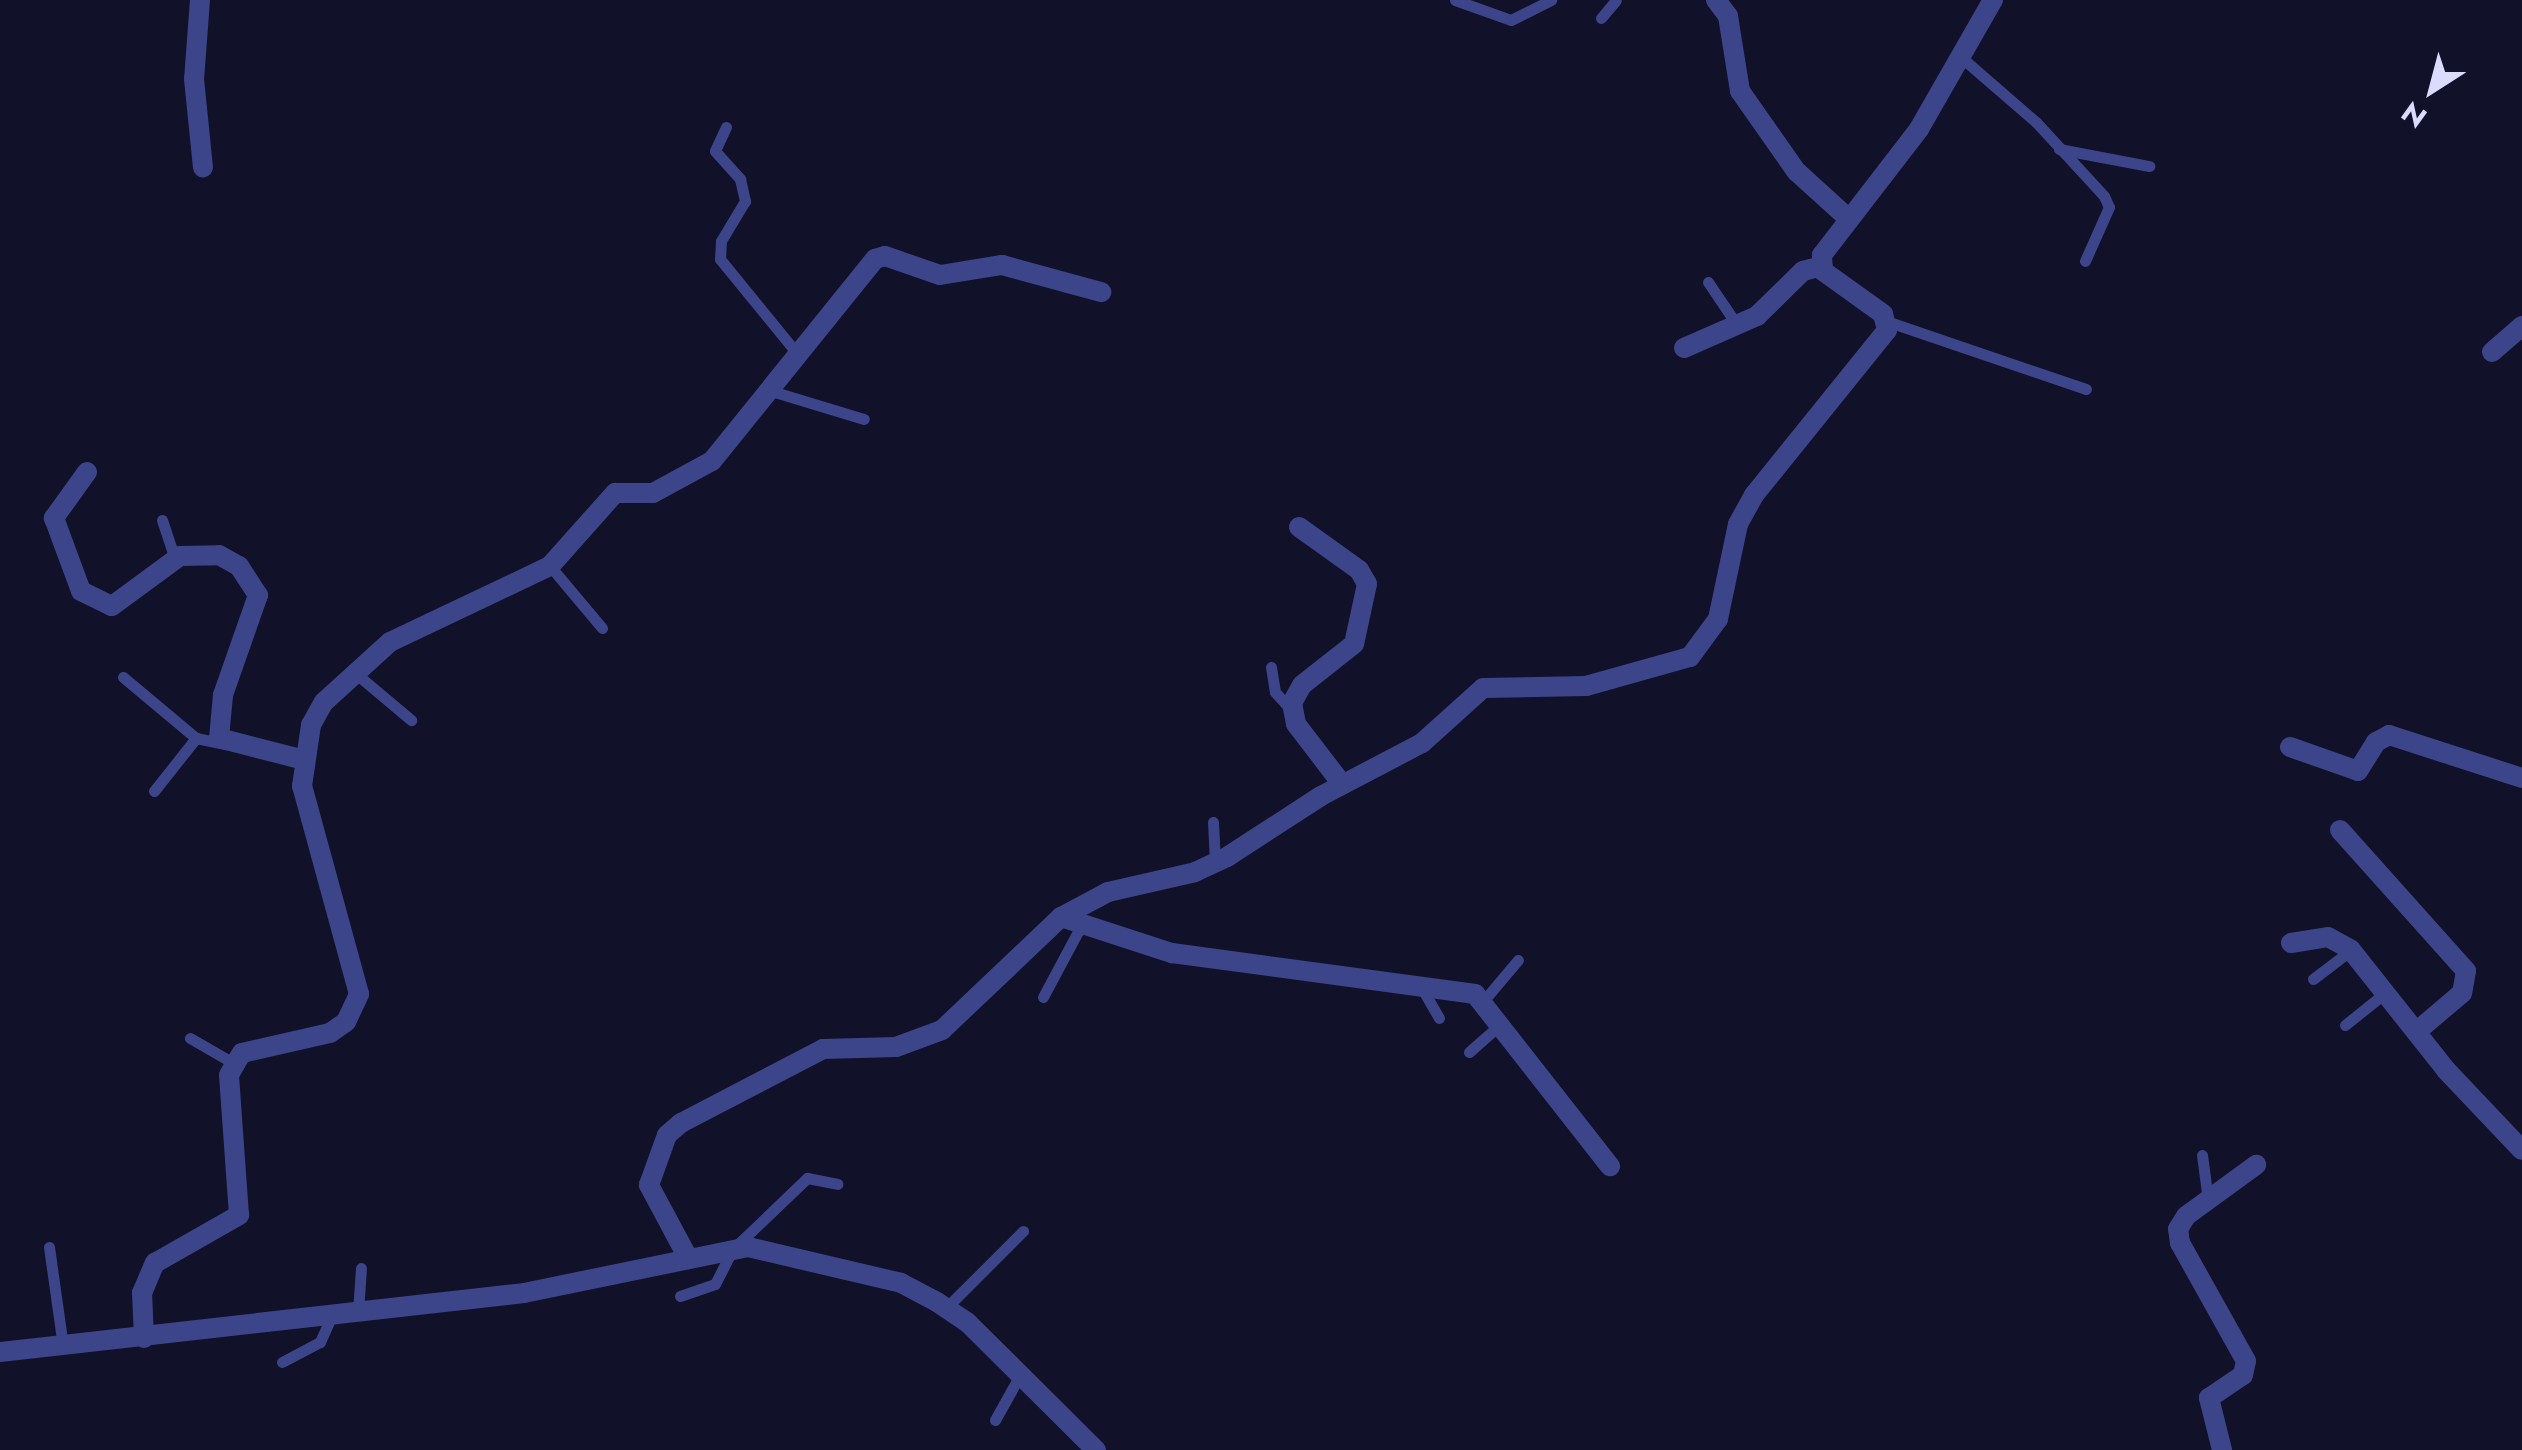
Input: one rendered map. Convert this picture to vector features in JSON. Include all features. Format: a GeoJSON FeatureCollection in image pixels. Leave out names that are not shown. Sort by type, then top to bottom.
{"type":"FeatureCollection","features":[{"type":"Feature","properties":{"kind":"street"},"geometry":{"type":"LineString","coordinates":[[200,0],[194,78],[203,168]]}},
{"type":"Feature","properties":{"kind":"street"},"geometry":{"type":"LineString","coordinates":[[1716,0],[1728,16],[1740,91],[1796,171],[1849,219]]}},
{"type":"Feature","properties":{"kind":"street"},"geometry":{"type":"LineString","coordinates":[[1684,348],[1703,334],[1736,325],[1766,310],[1803,272],[1822,266],[1849,219],[1892,168],[1994,0]]}},
{"type":"Feature","properties":{"kind":"street"},"geometry":{"type":"LineString","coordinates":[[144,1338],[142,1293],[155,1263],[238,1214],[229,1075],[235,1064],[242,1053],[330,1033],[346,1022],[359,994],[302,786],[304,760],[324,702],[390,642],[550,566],[615,493],[653,493],[712,461],[875,259],[885,256],[940,275],[1002,266],[1101,292]]}},
{"type":"Feature","properties":{"kind":"street"},"geometry":{"type":"LineString","coordinates":[[687,1256],[649,1184],[667,1136],[681,1123],[823,1048],[896,1047],[942,1030],[1061,917],[1108,892],[1216,862],[1342,784],[1422,743],[1496,683],[1586,686],[1690,657],[1718,619],[1738,524],[1754,494],[1889,322],[1822,266]]}},
{"type":"Feature","properties":{"kind":"street"},"geometry":{"type":"LineString","coordinates":[[2492,352],[2522,326]]}},
{"type":"Feature","properties":{"kind":"street"},"geometry":{"type":"LineString","coordinates":[[87,472],[54,518],[86,597],[118,605],[174,559],[219,555],[258,586],[218,717],[225,744],[304,760]]}},
{"type":"Feature","properties":{"kind":"street"},"geometry":{"type":"LineString","coordinates":[[1299,527],[1359,570],[1367,593],[1354,644],[1302,685],[1291,710],[1342,784]]}},
{"type":"Feature","properties":{"kind":"street"},"geometry":{"type":"LineString","coordinates":[[2290,748],[2358,771],[2376,742],[2390,735],[2522,778]]}},
{"type":"Feature","properties":{"kind":"street"},"geometry":{"type":"LineString","coordinates":[[2340,830],[2466,971],[2462,993],[2416,1032]]}},
{"type":"Feature","properties":{"kind":"street"},"geometry":{"type":"LineString","coordinates":[[1061,917],[1172,953],[1420,985],[1485,999],[1610,1166]]}},
{"type":"Feature","properties":{"kind":"street"},"geometry":{"type":"LineString","coordinates":[[2291,943],[2328,936],[2350,950],[2416,1032],[2522,1150]]}},
{"type":"Feature","properties":{"kind":"street"},"geometry":{"type":"LineString","coordinates":[[2222,1450],[2209,1398],[2243,1376],[2246,1362],[2178,1238],[2182,1220],[2256,1165]]}},
{"type":"Feature","properties":{"kind":"street"},"geometry":{"type":"LineString","coordinates":[[0,1352],[582,1284],[687,1256],[734,1249],[777,1251],[901,1282],[946,1308],[1096,1450]]}},
{"type":"Feature","properties":{"kind":"lane"},"geometry":{"type":"LineString","coordinates":[[1455,0],[1511,20],[1551,0]]}},
{"type":"Feature","properties":{"kind":"lane"},"geometry":{"type":"LineString","coordinates":[[1601,18],[1616,0]]}},
{"type":"Feature","properties":{"kind":"lane"},"geometry":{"type":"LineString","coordinates":[[1962,58],[2059,149],[2109,206],[2085,261]]}},
{"type":"Feature","properties":{"kind":"lane"},"geometry":{"type":"LineString","coordinates":[[726,128],[716,151],[740,178],[744,201],[721,242],[720,259],[800,356]]}},
{"type":"Feature","properties":{"kind":"lane"},"geometry":{"type":"LineString","coordinates":[[2059,149],[2150,166]]}},
{"type":"Feature","properties":{"kind":"lane"},"geometry":{"type":"LineString","coordinates":[[1708,282],[1736,325]]}},
{"type":"Feature","properties":{"kind":"lane"},"geometry":{"type":"LineString","coordinates":[[1889,322],[2086,389]]}},
{"type":"Feature","properties":{"kind":"lane"},"geometry":{"type":"LineString","coordinates":[[766,390],[864,419]]}},
{"type":"Feature","properties":{"kind":"lane"},"geometry":{"type":"LineString","coordinates":[[162,520],[174,559]]}},
{"type":"Feature","properties":{"kind":"lane"},"geometry":{"type":"LineString","coordinates":[[550,566],[602,628]]}},
{"type":"Feature","properties":{"kind":"lane"},"geometry":{"type":"LineString","coordinates":[[1270,667],[1275,692],[1291,710]]}},
{"type":"Feature","properties":{"kind":"lane"},"geometry":{"type":"LineString","coordinates":[[354,672],[411,720]]}},
{"type":"Feature","properties":{"kind":"lane"},"geometry":{"type":"LineString","coordinates":[[123,677],[196,738],[225,744]]}},
{"type":"Feature","properties":{"kind":"lane"},"geometry":{"type":"LineString","coordinates":[[154,791],[196,738]]}},
{"type":"Feature","properties":{"kind":"lane"},"geometry":{"type":"LineString","coordinates":[[1213,822],[1216,862]]}},
{"type":"Feature","properties":{"kind":"lane"},"geometry":{"type":"LineString","coordinates":[[1043,997],[1082,924]]}},
{"type":"Feature","properties":{"kind":"lane"},"geometry":{"type":"LineString","coordinates":[[2312,979],[2350,950]]}},
{"type":"Feature","properties":{"kind":"lane"},"geometry":{"type":"LineString","coordinates":[[1485,999],[1518,960]]}},
{"type":"Feature","properties":{"kind":"lane"},"geometry":{"type":"LineString","coordinates":[[1420,985],[1439,1018]]}},
{"type":"Feature","properties":{"kind":"lane"},"geometry":{"type":"LineString","coordinates":[[2344,1025],[2386,993]]}},
{"type":"Feature","properties":{"kind":"lane"},"geometry":{"type":"LineString","coordinates":[[1469,1052],[1502,1023]]}},
{"type":"Feature","properties":{"kind":"lane"},"geometry":{"type":"LineString","coordinates":[[190,1038],[235,1064]]}},
{"type":"Feature","properties":{"kind":"lane"},"geometry":{"type":"LineString","coordinates":[[2202,1155],[2208,1200]]}},
{"type":"Feature","properties":{"kind":"lane"},"geometry":{"type":"LineString","coordinates":[[680,1296],[715,1284],[734,1249],[807,1178],[837,1184]]}},
{"type":"Feature","properties":{"kind":"lane"},"geometry":{"type":"LineString","coordinates":[[946,1308],[1023,1231]]}},
{"type":"Feature","properties":{"kind":"lane"},"geometry":{"type":"LineString","coordinates":[[50,1247],[63,1346]]}},
{"type":"Feature","properties":{"kind":"lane"},"geometry":{"type":"LineString","coordinates":[[358,1312],[361,1268]]}},
{"type":"Feature","properties":{"kind":"lane"},"geometry":{"type":"LineString","coordinates":[[282,1362],[320,1342],[332,1315]]}},
{"type":"Feature","properties":{"kind":"lane"},"geometry":{"type":"LineString","coordinates":[[995,1420],[1020,1375]]}}]}
